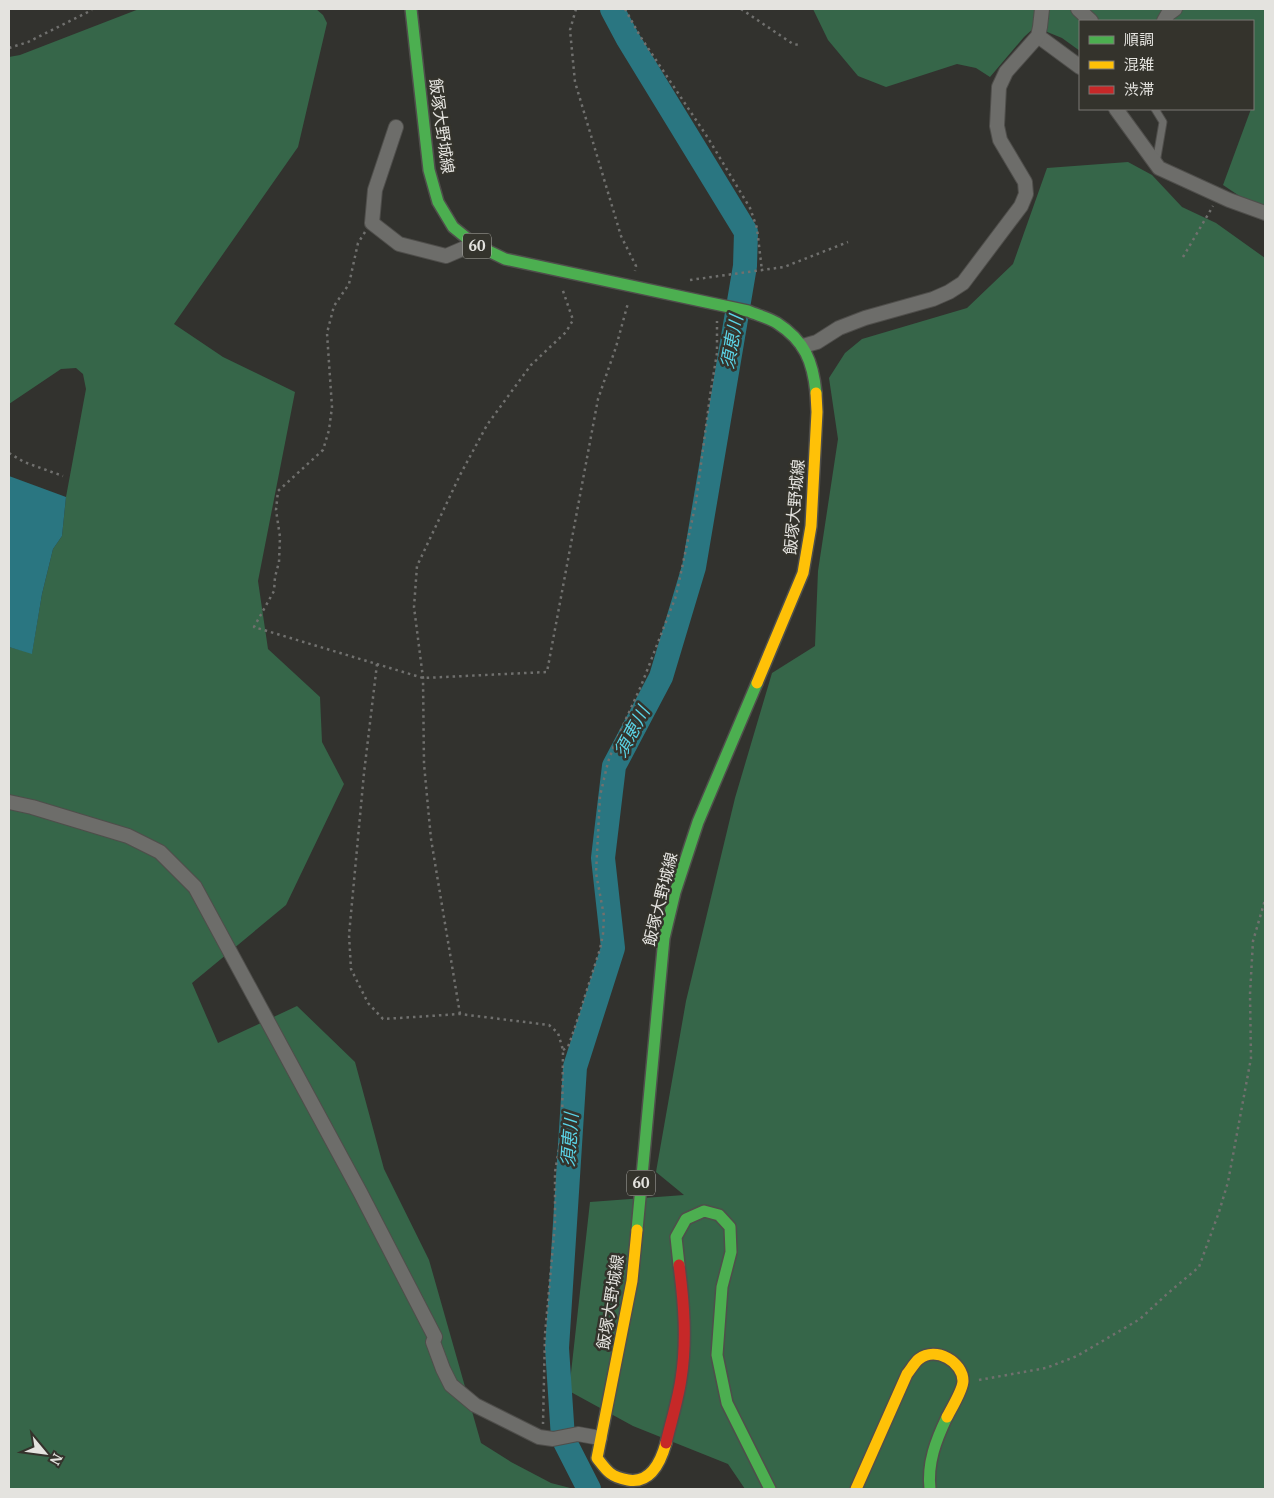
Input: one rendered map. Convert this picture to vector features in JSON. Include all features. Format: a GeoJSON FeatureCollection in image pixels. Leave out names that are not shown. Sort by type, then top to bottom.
{"type":"FeatureCollection","features":[{"type":"Feature","properties":{"kind":"main road","name":"飯塚大野城線"},"geometry":{"type":"LineString","coordinates":[[411,9],[429,170],[438,202],[453,227],[474,244],[505,259],[748,311],[778,323],[803,346],[814,371],[817,412],[811,526],[803,573],[698,822],[675,892],[664,938],[632,1281],[597,1458],[610,1473],[619,1478],[635,1481],[651,1474],[662,1457],[681,1381],[685,1346],[684,1293],[676,1237],[686,1219],[704,1211],[719,1215],[730,1227],[732,1252],[722,1287],[717,1355],[727,1403],[770,1489]]}},
{"type":"Feature","properties":{"kind":"main road"},"geometry":{"type":"LineString","coordinates":[[856,1489],[908,1374],[920,1358],[934,1354],[951,1359],[961,1371],[962,1383],[931,1455],[928,1480],[930,1489]]}},
{"type":"Feature","properties":{"kind":"street"},"geometry":{"type":"LineString","coordinates":[[803,346],[817,342],[839,328],[865,318],[933,299],[949,292],[963,282],[1021,206],[1026,194],[1025,182],[1000,140],[997,126],[999,87],[1006,72],[1038,36],[1042,9]]}},
{"type":"Feature","properties":{"kind":"street"},"geometry":{"type":"LineString","coordinates":[[1078,9],[1090,20]]}},
{"type":"Feature","properties":{"kind":"street"},"geometry":{"type":"LineString","coordinates":[[1165,20],[1168,14],[1175,9]]}},
{"type":"Feature","properties":{"kind":"street"},"geometry":{"type":"LineString","coordinates":[[1038,36],[1079,66]]}},
{"type":"Feature","properties":{"kind":"street"},"geometry":{"type":"LineString","coordinates":[[1117,110],[1159,168],[1265,213]]}},
{"type":"Feature","properties":{"kind":"street"},"geometry":{"type":"LineString","coordinates":[[396,127],[375,190],[372,223],[400,244],[446,256],[474,244]]}},
{"type":"Feature","properties":{"kind":"street"},"geometry":{"type":"LineString","coordinates":[[9,802],[32,807],[128,836],[160,852],[195,887],[360,1192],[434,1337],[433,1342],[451,1385],[475,1405],[546,1438],[578,1434],[600,1438]]}},
{"type":"Feature","properties":{"kind":"lane"},"geometry":{"type":"LineString","coordinates":[[1155,164],[1163,122],[1156,110]]}},
{"type":"Feature","properties":{"kind":"path"},"geometry":{"type":"LineString","coordinates":[[9,48],[28,42],[91,9],[97,9]]}},
{"type":"Feature","properties":{"kind":"path"},"geometry":{"type":"LineString","coordinates":[[372,223],[358,243],[349,284],[334,306],[327,333],[332,407],[324,450],[278,491],[276,510],[280,537],[279,562],[274,591],[254,627],[423,678],[547,672],[598,400],[616,347],[633,286],[636,266],[621,236],[575,82],[570,30],[576,9]]}},
{"type":"Feature","properties":{"kind":"path"},"geometry":{"type":"LineString","coordinates":[[625,9],[640,36],[708,138],[750,208],[757,228],[762,270]]}},
{"type":"Feature","properties":{"kind":"path"},"geometry":{"type":"LineString","coordinates":[[741,9],[793,44],[799,45]]}},
{"type":"Feature","properties":{"kind":"path"},"geometry":{"type":"LineString","coordinates":[[1184,256],[1219,195]]}},
{"type":"Feature","properties":{"kind":"path"},"geometry":{"type":"LineString","coordinates":[[668,293],[684,281],[784,267],[848,242]]}},
{"type":"Feature","properties":{"kind":"path"},"geometry":{"type":"LineString","coordinates":[[460,1014],[431,839],[424,764],[423,678],[414,607],[417,566],[460,475],[487,425],[530,365],[566,332],[573,320],[556,270]]}},
{"type":"Feature","properties":{"kind":"path"},"geometry":{"type":"LineString","coordinates":[[564,1050],[568,1047],[576,1027],[603,934],[604,916],[596,872],[600,796],[615,743],[644,678],[676,596],[696,502],[710,396],[718,353],[722,304]]}},
{"type":"Feature","properties":{"kind":"path"},"geometry":{"type":"LineString","coordinates":[[9,453],[24,462],[63,476]]}},
{"type":"Feature","properties":{"kind":"path"},"geometry":{"type":"LineString","coordinates":[[377,664],[364,772],[349,935],[351,969],[368,1003],[383,1019],[460,1014],[549,1025],[558,1033],[564,1050],[562,1131],[555,1172],[555,1224],[545,1334],[543,1426],[546,1438]]}},
{"type":"Feature","properties":{"kind":"path"},"geometry":{"type":"LineString","coordinates":[[962,1383],[1046,1368],[1077,1356],[1140,1319],[1199,1268],[1228,1182],[1251,1058],[1250,994],[1253,940],[1265,900]]}},
{"type":"Feature","properties":{"kind":"green space"},"geometry":{"type":"Polygon","coordinates":[[[139,9],[316,9],[323,15],[327,23],[298,147],[174,324],[223,357],[295,392],[258,581],[268,649],[320,697],[322,742],[344,784],[286,905],[192,983],[218,1043],[297,1006],[355,1062],[384,1169],[429,1260],[481,1443],[511,1462],[551,1483],[574,1489],[9,1489],[9,647],[32,653],[42,594],[53,549],[62,536],[66,497],[86,389],[83,374],[76,368],[61,369],[9,404],[9,57],[20,55],[139,9]]]}},
{"type":"Feature","properties":{"kind":"green space"},"geometry":{"type":"Polygon","coordinates":[[[813,9],[1265,9],[1265,213],[1223,185],[1251,110],[1254,110],[1254,20],[1079,20],[1079,50],[1062,38],[1035,27],[990,77],[976,68],[957,64],[886,87],[858,76],[828,40],[813,9]]]}},
{"type":"Feature","properties":{"kind":"green space"},"geometry":{"type":"Polygon","coordinates":[[[1128,162],[1152,175],[1182,207],[1216,223],[1265,258],[1265,1489],[745,1489],[728,1464],[633,1426],[569,1391],[590,1202],[684,1195],[656,1172],[686,1001],[735,798],[772,673],[815,646],[818,571],[838,439],[829,378],[845,353],[862,339],[967,308],[1013,264],[1047,168],[1128,162]]]}},
{"type":"Feature","properties":{"kind":"water"},"geometry":{"type":"Polygon","coordinates":[[[9,476],[66,497],[62,536],[53,549],[42,594],[32,654],[9,647],[9,476]]]}},
{"type":"Feature","properties":{"kind":"waterway","name":"須恵川"},"geometry":{"type":"LineString","coordinates":[[589,1489],[563,1438],[557,1348],[575,1067],[613,948],[603,858],[614,766],[661,677],[694,567],[745,266],[746,232],[628,39],[612,9]]}},
{"type":"Feature","properties":{"kind":"traffic: fast"},"geometry":{"type":"LineString","coordinates":[[411,9],[429,170],[438,202],[453,227],[474,244],[505,259],[748,311],[777,323],[794,337],[806,353],[813,372],[816,393]]}},
{"type":"Feature","properties":{"kind":"traffic: fast"},"geometry":{"type":"LineString","coordinates":[[637,1230],[664,938],[675,892],[698,822],[757,683]]}},
{"type":"Feature","properties":{"kind":"traffic: fast"},"geometry":{"type":"LineString","coordinates":[[679,1265],[676,1237],[686,1219],[704,1211],[719,1215],[730,1227],[731,1252],[722,1287],[717,1355],[727,1403],[770,1489]]}},
{"type":"Feature","properties":{"kind":"traffic: fast"},"geometry":{"type":"LineString","coordinates":[[930,1489],[929,1479],[933,1452],[947,1417]]}},
{"type":"Feature","properties":{"kind":"traffic: slow"},"geometry":{"type":"LineString","coordinates":[[757,683],[803,573],[811,526],[817,412],[816,393]]}},
{"type":"Feature","properties":{"kind":"traffic: slow"},"geometry":{"type":"LineString","coordinates":[[637,1230],[632,1281],[597,1458],[606,1470],[614,1476],[626,1480],[636,1480],[649,1475],[654,1470],[666,1443]]}},
{"type":"Feature","properties":{"kind":"traffic: slow"},"geometry":{"type":"LineString","coordinates":[[856,1489],[907,1374],[918,1360],[926,1355],[933,1354],[947,1358],[954,1362],[962,1374],[961,1389],[947,1417]]}},
{"type":"Feature","properties":{"kind":"traffic: jam"},"geometry":{"type":"LineString","coordinates":[[666,1443],[680,1387],[683,1365],[683,1308],[679,1265]]}}]}
